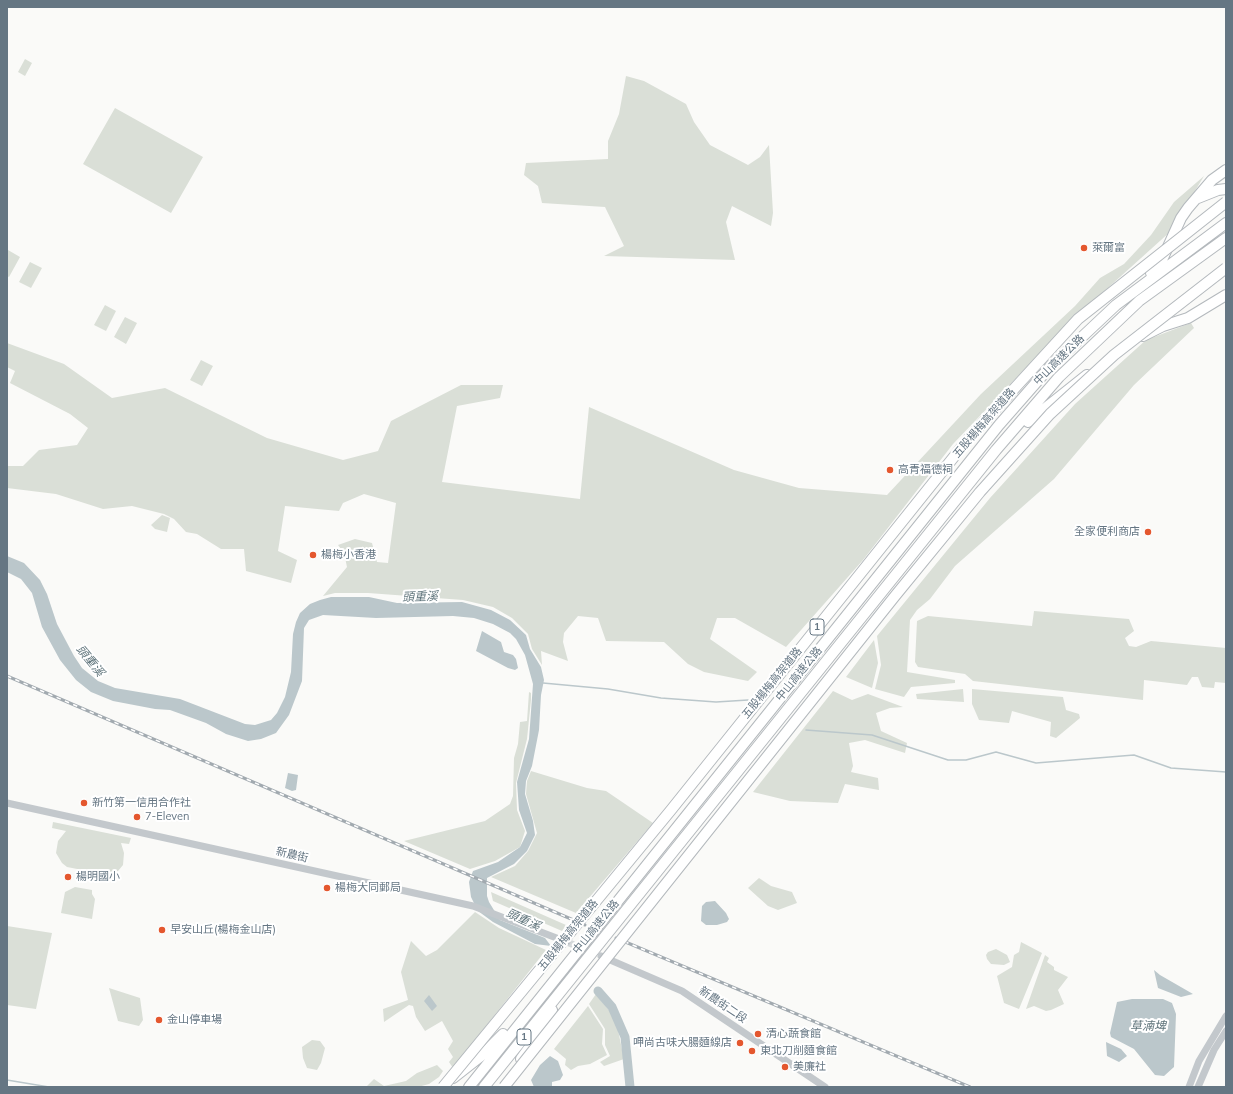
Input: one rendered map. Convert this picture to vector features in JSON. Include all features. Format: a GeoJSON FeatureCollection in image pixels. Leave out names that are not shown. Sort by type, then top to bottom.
{"type":"FeatureCollection","features":[{"type":"Feature","properties":{"kind":"highway"},"geometry":{"type":"LineString","coordinates":[[1116,305],[1157,268],[1181,218],[1212,180],[1226,170]]}},
{"type":"Feature","properties":{"kind":"highway"},"geometry":{"type":"LineString","coordinates":[[1195,199],[1226,189]]}},
{"type":"Feature","properties":{"kind":"highway","name":"五股楊梅高架道路"},"geometry":{"type":"LineString","coordinates":[[442,1087],[671,810],[969,438],[1078,319],[1226,202]]}},
{"type":"Feature","properties":{"kind":"highway","name":"中山高速公路"},"geometry":{"type":"LineString","coordinates":[[469,1087],[999,425],[1049,368],[1116,305],[1226,224]]}},
{"type":"Feature","properties":{"kind":"highway","name":"中山高速公路"},"geometry":{"type":"LineString","coordinates":[[484,1087],[996,450],[1059,378],[1139,301],[1226,238]]}},
{"type":"Feature","properties":{"kind":"highway","name":"1"},"geometry":{"type":"LineString","coordinates":[[503,1087],[890,602],[980,492],[1050,414],[1114,355],[1226,268]]}},
{"type":"Feature","properties":{"kind":"highway"},"geometry":{"type":"LineString","coordinates":[[996,450],[1037,414],[1083,378],[1141,337],[1163,326],[1188,318],[1226,295]]}},
{"type":"Feature","properties":{"kind":"highway"},"geometry":{"type":"LineString","coordinates":[[503,1087],[537,1037],[564,987]]}},
{"type":"Feature","properties":{"kind":"highway"},"geometry":{"type":"LineString","coordinates":[[442,1087],[481,1056],[536,1002]]}},
{"type":"Feature","properties":{"kind":"street","name":"新農街"},"geometry":{"type":"LineString","coordinates":[[7,803],[473,906],[499,914],[567,942]]}},
{"type":"Feature","properties":{"kind":"street","name":"新農街二段"},"geometry":{"type":"LineString","coordinates":[[601,956],[682,991],[825,1087]]}},
{"type":"Feature","properties":{"kind":"street"},"geometry":{"type":"LineString","coordinates":[[1189,1087],[1198,1061],[1225,1018]]}},
{"type":"Feature","properties":{"kind":"street"},"geometry":{"type":"LineString","coordinates":[[1198,1087],[1214,1050],[1226,1031]]}},
{"type":"Feature","properties":{"kind":"shaded area"},"geometry":{"type":"Polygon","coordinates":[[[25,59],[32,63],[25,76],[18,72],[25,59]]]}},
{"type":"Feature","properties":{"kind":"shaded area"},"geometry":{"type":"Polygon","coordinates":[[[626,76],[644,81],[686,104],[694,122],[710,145],[748,165],[760,157],[769,145],[773,213],[771,226],[732,206],[726,222],[735,260],[604,256],[624,246],[605,207],[542,203],[538,186],[524,175],[526,163],[608,159],[608,141],[619,114],[626,76]]]}},
{"type":"Feature","properties":{"kind":"shaded area"},"geometry":{"type":"Polygon","coordinates":[[[115,108],[203,157],[171,213],[83,164],[115,108]]]}},
{"type":"Feature","properties":{"kind":"shaded area"},"geometry":{"type":"Polygon","coordinates":[[[1204,176],[1171,231],[1069,323],[953,444],[863,560],[786,647],[735,618],[717,618],[710,639],[757,672],[748,681],[704,672],[688,664],[664,642],[606,641],[598,618],[578,616],[564,633],[563,642],[568,661],[541,651],[542,665],[532,649],[528,634],[512,618],[493,607],[463,600],[368,593],[335,593],[323,596],[347,567],[344,553],[338,545],[355,539],[372,543],[377,562],[388,563],[396,503],[364,494],[343,503],[339,511],[285,506],[278,551],[297,560],[291,583],[246,571],[244,549],[221,549],[197,534],[186,532],[174,519],[164,514],[132,506],[103,509],[56,494],[7,488],[7,466],[23,466],[39,450],[77,445],[88,428],[70,414],[10,383],[15,371],[7,367],[7,343],[64,364],[112,398],[165,388],[267,438],[343,460],[378,451],[391,421],[461,385],[503,385],[500,398],[457,406],[442,482],[580,499],[589,407],[734,470],[799,488],[887,495],[981,394],[1075,306],[1100,278],[1124,264],[1151,235],[1174,202],[1204,176]]]}},
{"type":"Feature","properties":{"kind":"shaded area"},"geometry":{"type":"Polygon","coordinates":[[[8,250],[20,257],[9,277],[7,276],[8,250]]]}},
{"type":"Feature","properties":{"kind":"shaded area"},"geometry":{"type":"Polygon","coordinates":[[[30,262],[42,268],[31,288],[19,282],[30,262]]]}},
{"type":"Feature","properties":{"kind":"shaded area"},"geometry":{"type":"Polygon","coordinates":[[[105,305],[116,311],[106,331],[94,325],[105,305]]]}},
{"type":"Feature","properties":{"kind":"shaded area"},"geometry":{"type":"Polygon","coordinates":[[[125,317],[137,323],[126,344],[114,337],[125,317]]]}},
{"type":"Feature","properties":{"kind":"shaded area"},"geometry":{"type":"Polygon","coordinates":[[[1191,323],[1194,328],[1134,385],[1054,479],[955,566],[930,599],[917,610],[910,620],[907,672],[955,680],[955,683],[911,687],[904,697],[875,689],[881,665],[877,636],[990,498],[1075,404],[1146,340],[1191,323]]]}},
{"type":"Feature","properties":{"kind":"shaded area"},"geometry":{"type":"Polygon","coordinates":[[[201,360],[213,366],[202,386],[190,380],[201,360]]]}},
{"type":"Feature","properties":{"kind":"shaded area"},"geometry":{"type":"Polygon","coordinates":[[[162,515],[170,518],[167,532],[155,529],[151,525],[162,515]]]}},
{"type":"Feature","properties":{"kind":"shaded area"},"geometry":{"type":"Polygon","coordinates":[[[1034,611],[1129,619],[1134,631],[1125,638],[1129,646],[1136,647],[1151,641],[1226,648],[1226,683],[1215,682],[1214,688],[1202,687],[1198,677],[1192,677],[1187,685],[1144,680],[1143,700],[973,681],[965,674],[918,667],[915,662],[917,621],[928,616],[1032,626],[1034,611]]]}},
{"type":"Feature","properties":{"kind":"shaded area"},"geometry":{"type":"Polygon","coordinates":[[[874,640],[878,663],[872,688],[846,677],[874,640]]]}},
{"type":"Feature","properties":{"kind":"shaded area"},"geometry":{"type":"Polygon","coordinates":[[[963,689],[964,702],[917,699],[916,694],[963,689]]]}},
{"type":"Feature","properties":{"kind":"shaded area"},"geometry":{"type":"Polygon","coordinates":[[[972,689],[1063,697],[1066,710],[1079,714],[1080,718],[1056,738],[1050,736],[1051,722],[1012,711],[1009,723],[979,720],[972,704],[972,689]]]}},
{"type":"Feature","properties":{"kind":"shaded area"},"geometry":{"type":"Polygon","coordinates":[[[833,691],[852,700],[868,694],[903,707],[890,708],[876,713],[881,731],[907,743],[905,753],[865,740],[849,743],[853,766],[851,772],[878,778],[879,790],[845,784],[838,803],[790,801],[753,792],[833,691]]]}},
{"type":"Feature","properties":{"kind":"shaded area"},"geometry":{"type":"Polygon","coordinates":[[[529,692],[531,693],[531,700],[527,739],[516,783],[517,810],[525,831],[520,847],[495,861],[470,869],[404,841],[485,821],[510,804],[513,796],[514,758],[518,744],[520,722],[527,721],[529,692]]]}},
{"type":"Feature","properties":{"kind":"shaded area"},"geometry":{"type":"Polygon","coordinates":[[[531,771],[587,788],[606,791],[653,823],[576,913],[491,877],[515,866],[528,851],[537,833],[526,794],[527,781],[531,771]]]}},
{"type":"Feature","properties":{"kind":"shaded area"},"geometry":{"type":"Polygon","coordinates":[[[53,822],[131,838],[129,844],[121,843],[124,853],[123,865],[118,871],[108,875],[67,867],[62,863],[56,853],[58,841],[66,831],[52,828],[53,822]]]}},
{"type":"Feature","properties":{"kind":"shaded area"},"geometry":{"type":"Polygon","coordinates":[[[759,878],[771,886],[792,892],[797,903],[778,910],[768,906],[748,888],[759,878]]]}},
{"type":"Feature","properties":{"kind":"shaded area"},"geometry":{"type":"Polygon","coordinates":[[[75,887],[92,890],[92,894],[95,899],[92,919],[61,913],[65,892],[75,887]]]}},
{"type":"Feature","properties":{"kind":"shaded area"},"geometry":{"type":"Polygon","coordinates":[[[491,892],[566,925],[562,931],[493,901],[491,892]]]}},
{"type":"Feature","properties":{"kind":"shaded area"},"geometry":{"type":"Polygon","coordinates":[[[475,912],[499,928],[546,950],[453,1068],[449,1062],[453,1057],[448,1049],[453,1041],[442,1021],[425,1031],[416,1017],[413,1006],[409,1005],[384,1022],[383,1009],[408,1000],[401,972],[411,941],[426,956],[437,950],[475,912]]]}},
{"type":"Feature","properties":{"kind":"shaded area"},"geometry":{"type":"Polygon","coordinates":[[[7,926],[52,933],[36,1009],[7,1005],[7,926]]]}},
{"type":"Feature","properties":{"kind":"shaded area"},"geometry":{"type":"Polygon","coordinates":[[[1021,942],[1042,953],[1019,1009],[1004,1003],[997,976],[1012,967],[1014,955],[1019,952],[1021,942]]]}},
{"type":"Feature","properties":{"kind":"shaded area"},"geometry":{"type":"Polygon","coordinates":[[[996,949],[1007,955],[1010,962],[1004,965],[991,964],[986,955],[988,952],[996,949]]]}},
{"type":"Feature","properties":{"kind":"shaded area"},"geometry":{"type":"Polygon","coordinates":[[[1045,955],[1049,958],[1047,962],[1054,967],[1054,970],[1068,977],[1058,990],[1064,1004],[1046,1011],[1034,1006],[1026,1009],[1045,955]]]}},
{"type":"Feature","properties":{"kind":"shaded area"},"geometry":{"type":"Polygon","coordinates":[[[109,988],[140,998],[143,1020],[139,1026],[118,1021],[109,988]]]}},
{"type":"Feature","properties":{"kind":"shaded area"},"geometry":{"type":"Polygon","coordinates":[[[596,994],[612,1014],[618,1030],[624,1059],[604,1066],[600,1062],[610,1056],[605,1045],[605,1029],[589,1004],[596,994]]]}},
{"type":"Feature","properties":{"kind":"shaded area"},"geometry":{"type":"Polygon","coordinates":[[[588,1006],[603,1029],[602,1044],[607,1055],[590,1064],[578,1066],[571,1070],[565,1065],[566,1059],[554,1049],[588,1006]]]}},
{"type":"Feature","properties":{"kind":"shaded area"},"geometry":{"type":"Polygon","coordinates":[[[312,1040],[320,1041],[325,1048],[321,1063],[317,1070],[307,1068],[303,1058],[302,1047],[312,1040]]]}},
{"type":"Feature","properties":{"kind":"shaded area"},"geometry":{"type":"Polygon","coordinates":[[[437,1065],[443,1071],[439,1077],[429,1084],[418,1087],[366,1087],[374,1079],[384,1086],[406,1081],[417,1073],[437,1065]]]}},
{"type":"Feature","properties":{"kind":"water"},"geometry":{"type":"Polygon","coordinates":[[[7,556],[24,563],[40,580],[47,594],[57,624],[74,656],[82,668],[98,681],[115,688],[180,699],[245,724],[255,725],[271,720],[277,713],[285,697],[291,672],[293,634],[296,622],[300,613],[310,604],[320,600],[331,597],[369,597],[397,603],[462,602],[491,610],[510,620],[526,635],[530,649],[541,667],[544,680],[541,695],[539,730],[532,766],[526,781],[525,794],[533,821],[535,835],[527,851],[514,864],[487,878],[487,896],[500,920],[545,938],[551,946],[535,944],[493,922],[478,911],[471,897],[469,882],[473,871],[498,862],[520,847],[527,833],[519,810],[517,782],[529,739],[533,684],[525,655],[516,639],[510,633],[493,624],[474,618],[453,616],[376,618],[323,615],[309,620],[304,628],[302,681],[289,715],[276,733],[261,739],[248,741],[226,734],[206,723],[170,710],[155,709],[113,701],[91,692],[76,680],[60,660],[42,627],[32,593],[21,579],[7,572],[7,556]]]}},
{"type":"Feature","properties":{"kind":"water"},"geometry":{"type":"Polygon","coordinates":[[[482,631],[501,642],[504,652],[513,655],[516,659],[518,668],[515,670],[508,668],[476,651],[482,631]]]}},
{"type":"Feature","properties":{"kind":"water"},"geometry":{"type":"Polygon","coordinates":[[[288,773],[298,775],[296,790],[292,791],[285,788],[288,773]]]}},
{"type":"Feature","properties":{"kind":"water"},"geometry":{"type":"Polygon","coordinates":[[[715,901],[726,913],[729,919],[727,922],[717,925],[706,925],[701,921],[702,906],[706,902],[715,901]]]}},
{"type":"Feature","properties":{"kind":"water"},"geometry":{"type":"Polygon","coordinates":[[[1154,970],[1193,994],[1181,997],[1158,988],[1154,970]]]}},
{"type":"Feature","properties":{"kind":"water"},"geometry":{"type":"Polygon","coordinates":[[[429,995],[437,1006],[432,1011],[424,1001],[429,995]]]}},
{"type":"Feature","properties":{"kind":"water","name":"草湳埤"},"geometry":{"type":"Polygon","coordinates":[[[1132,999],[1163,999],[1172,1003],[1176,1014],[1174,1067],[1164,1076],[1155,1075],[1134,1049],[1111,1037],[1110,1033],[1117,1002],[1132,999]]]}},
{"type":"Feature","properties":{"kind":"water"},"geometry":{"type":"Polygon","coordinates":[[[1106,1042],[1121,1049],[1127,1056],[1119,1062],[1107,1056],[1106,1042]]]}},
{"type":"Feature","properties":{"kind":"water"},"geometry":{"type":"Polygon","coordinates":[[[550,1056],[558,1061],[563,1075],[560,1080],[552,1082],[552,1087],[534,1087],[531,1080],[540,1065],[550,1056]]]}},
{"type":"Feature","properties":{"kind":"waterway"},"geometry":{"type":"LineString","coordinates":[[543,683],[608,689],[661,698],[716,702],[748,700]]}},
{"type":"Feature","properties":{"kind":"waterway"},"geometry":{"type":"LineString","coordinates":[[806,730],[872,735],[948,760],[966,760],[996,752],[1036,763],[1134,755],[1171,768],[1226,772]]}},
{"type":"Feature","properties":{"kind":"waterway","name":"頭重溪"},"geometry":{"type":"LineString","coordinates":[[598,991],[612,1007],[625,1037],[630,1087]]}},
{"type":"Feature","properties":{"kind":"waterway"},"geometry":{"type":"LineString","coordinates":[[7,1080],[49,1087]]}},
{"type":"Feature","properties":{"kind":"tunnel"},"geometry":{"type":"LineString","coordinates":[[567,942],[595,954]]}},
{"type":"Feature","properties":{"kind":"railway"},"geometry":{"type":"LineString","coordinates":[[7,676],[585,925]]}},
{"type":"Feature","properties":{"kind":"railway"},"geometry":{"type":"LineString","coordinates":[[616,938],[970,1087]]}},
{"type":"Feature","properties":{"kind":"place","name":"萊爾富"},"geometry":{"type":"Point","coordinates":[1084,248]}},
{"type":"Feature","properties":{"kind":"place","name":"高青福德祠"},"geometry":{"type":"Point","coordinates":[890,470]}},
{"type":"Feature","properties":{"kind":"place","name":"全家便利商店"},"geometry":{"type":"Point","coordinates":[1148,532]}},
{"type":"Feature","properties":{"kind":"place","name":"楊梅小香港"},"geometry":{"type":"Point","coordinates":[313,555]}},
{"type":"Feature","properties":{"kind":"place","name":"新竹第一信用合作社"},"geometry":{"type":"Point","coordinates":[84,803]}},
{"type":"Feature","properties":{"kind":"place","name":"7-Eleven"},"geometry":{"type":"Point","coordinates":[137,817]}},
{"type":"Feature","properties":{"kind":"place","name":"楊明國小"},"geometry":{"type":"Point","coordinates":[68,877]}},
{"type":"Feature","properties":{"kind":"place","name":"楊梅大同郵局"},"geometry":{"type":"Point","coordinates":[327,888]}},
{"type":"Feature","properties":{"kind":"place","name":"早安山丘(楊梅金山店)"},"geometry":{"type":"Point","coordinates":[162,930]}},
{"type":"Feature","properties":{"kind":"place","name":"金山停車場"},"geometry":{"type":"Point","coordinates":[159,1020]}},
{"type":"Feature","properties":{"kind":"place","name":"清心蔬食館"},"geometry":{"type":"Point","coordinates":[758,1034]}},
{"type":"Feature","properties":{"kind":"place","name":"呷尚古味大腸麵線店"},"geometry":{"type":"Point","coordinates":[740,1043]}},
{"type":"Feature","properties":{"kind":"place","name":"東北刀削麵食館"},"geometry":{"type":"Point","coordinates":[752,1051]}},
{"type":"Feature","properties":{"kind":"place","name":"美廉社"},"geometry":{"type":"Point","coordinates":[785,1067]}}]}
